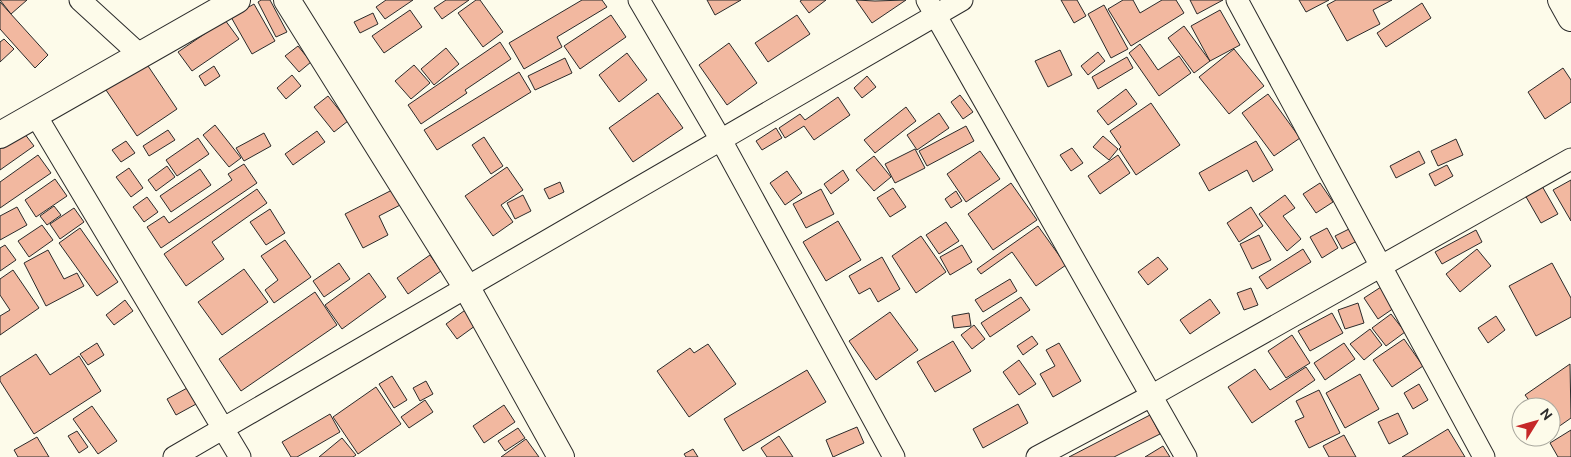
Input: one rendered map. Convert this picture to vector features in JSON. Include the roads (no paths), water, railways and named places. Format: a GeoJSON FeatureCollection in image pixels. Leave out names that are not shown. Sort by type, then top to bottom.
{"type":"FeatureCollection","features":[{"type":"Feature","properties":{"kind":"street"},"geometry":{"type":"LineString","coordinates":[[80,0],[139,54]]}},
{"type":"Feature","properties":{"kind":"street"},"geometry":{"type":"LineString","coordinates":[[0,134],[237,0]]}},
{"type":"Feature","properties":{"kind":"street"},"geometry":{"type":"LineString","coordinates":[[287,0],[467,288],[561,457]]}},
{"type":"Feature","properties":{"kind":"street"},"geometry":{"type":"LineString","coordinates":[[639,0],[721,140],[894,457]]}},
{"type":"Feature","properties":{"kind":"street"},"geometry":{"type":"LineString","coordinates":[[174,457],[721,140],[931,8],[962,0]]}},
{"type":"Feature","properties":{"kind":"street"},"geometry":{"type":"LineString","coordinates":[[1238,0],[1484,457]]}},
{"type":"Feature","properties":{"kind":"street"},"geometry":{"type":"LineString","coordinates":[[1561,0],[1571,18]]}},
{"type":"Feature","properties":{"kind":"street"},"geometry":{"type":"LineString","coordinates":[[931,8],[1186,457]]}},
{"type":"Feature","properties":{"kind":"street"},"geometry":{"type":"LineString","coordinates":[[36,114],[240,457]]}},
{"type":"Feature","properties":{"kind":"street"},"geometry":{"type":"LineString","coordinates":[[1037,457],[1151,396],[1571,159]]}}]}
